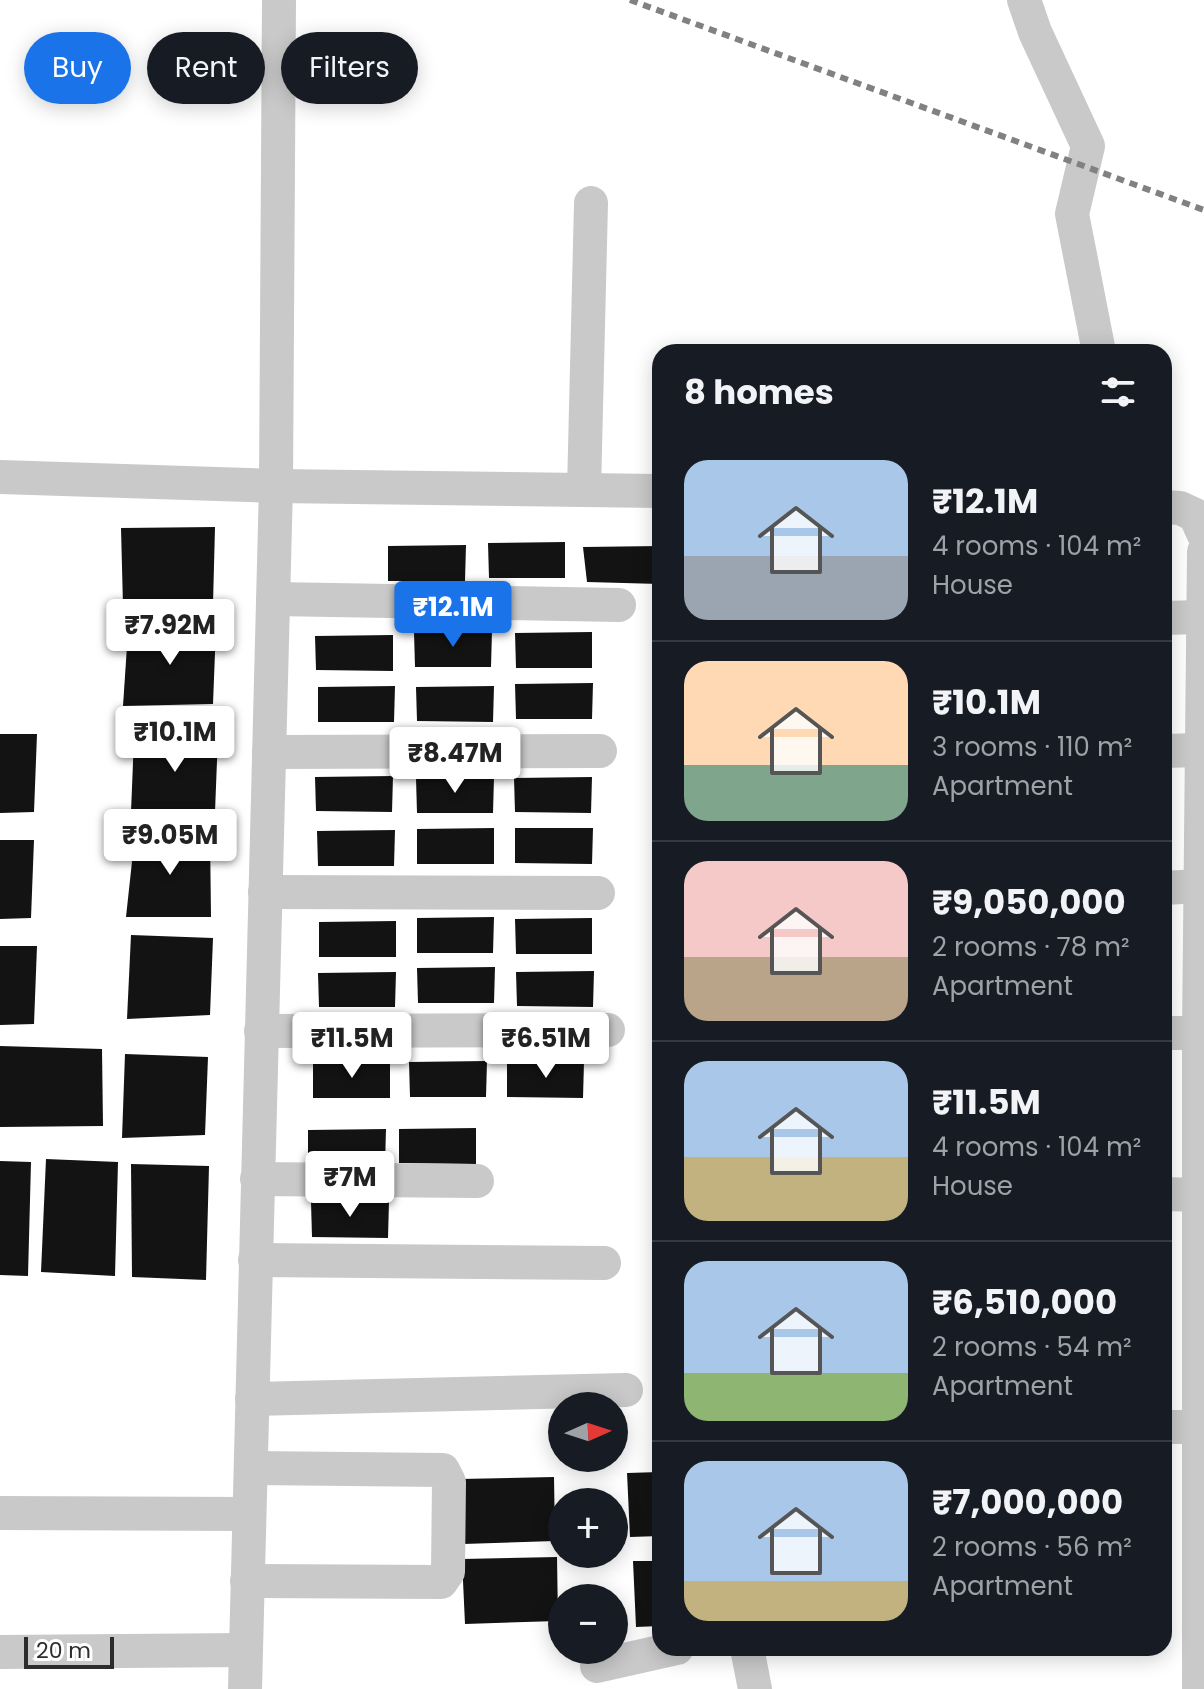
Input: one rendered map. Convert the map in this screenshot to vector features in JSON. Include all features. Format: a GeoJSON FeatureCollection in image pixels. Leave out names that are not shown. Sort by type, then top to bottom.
{"type":"FeatureCollection","features":[{"type":"Feature","properties":{"kind":"street"},"geometry":{"type":"LineString","coordinates":[[245,1689],[276,486],[279,0]]}},
{"type":"Feature","properties":{"kind":"street"},"geometry":{"type":"LineString","coordinates":[[1024,0],[1035,32],[1088,146],[1072,214],[1097,344]]}},
{"type":"Feature","properties":{"kind":"street"},"geometry":{"type":"LineString","coordinates":[[584,490],[591,203]]}},
{"type":"Feature","properties":{"kind":"street"},"geometry":{"type":"LineString","coordinates":[[0,477],[276,486],[652,491]]}},
{"type":"Feature","properties":{"kind":"street"},"geometry":{"type":"LineString","coordinates":[[1172,508],[1195,515],[1204,535]]}},
{"type":"Feature","properties":{"kind":"street"},"geometry":{"type":"LineString","coordinates":[[1199,1689],[1203,567]]}},
{"type":"Feature","properties":{"kind":"street"},"geometry":{"type":"LineString","coordinates":[[273,599],[619,605]]}},
{"type":"Feature","properties":{"kind":"street"},"geometry":{"type":"LineString","coordinates":[[1172,618],[1201,617]]}},
{"type":"Feature","properties":{"kind":"street"},"geometry":{"type":"LineString","coordinates":[[1172,751],[1200,750]]}},
{"type":"Feature","properties":{"kind":"street"},"geometry":{"type":"LineString","coordinates":[[269,752],[600,751]]}},
{"type":"Feature","properties":{"kind":"street"},"geometry":{"type":"LineString","coordinates":[[1172,888],[1200,886]]}},
{"type":"Feature","properties":{"kind":"street"},"geometry":{"type":"LineString","coordinates":[[265,892],[598,893]]}},
{"type":"Feature","properties":{"kind":"street"},"geometry":{"type":"LineString","coordinates":[[261,1031],[608,1030]]}},
{"type":"Feature","properties":{"kind":"street"},"geometry":{"type":"LineString","coordinates":[[1172,1033],[1199,1033]]}},
{"type":"Feature","properties":{"kind":"street"},"geometry":{"type":"LineString","coordinates":[[257,1179],[477,1181]]}},
{"type":"Feature","properties":{"kind":"street"},"geometry":{"type":"LineString","coordinates":[[1172,1194],[1199,1195]]}},
{"type":"Feature","properties":{"kind":"street"},"geometry":{"type":"LineString","coordinates":[[255,1260],[604,1263]]}},
{"type":"Feature","properties":{"kind":"street"},"geometry":{"type":"LineString","coordinates":[[252,1399],[626,1390]]}},
{"type":"Feature","properties":{"kind":"street"},"geometry":{"type":"LineString","coordinates":[[1172,1427],[1199,1427]]}},
{"type":"Feature","properties":{"kind":"street"},"geometry":{"type":"LineString","coordinates":[[247,1581],[441,1582],[448,1572],[449,1482],[443,1470],[251,1468]]}},
{"type":"Feature","properties":{"kind":"street"},"geometry":{"type":"LineString","coordinates":[[0,1513],[249,1514]]}},
{"type":"Feature","properties":{"kind":"street"},"geometry":{"type":"LineString","coordinates":[[0,1652],[246,1650]]}},
{"type":"Feature","properties":{"kind":"street"},"geometry":{"type":"LineString","coordinates":[[597,1666],[652,1654]]}},
{"type":"Feature","properties":{"kind":"street"},"geometry":{"type":"LineString","coordinates":[[749,1656],[755,1689]]}},
{"type":"Feature","properties":{"kind":"building"},"geometry":{"type":"Polygon","coordinates":[[[215,527],[213,604],[123,606],[121,528],[215,527]]]}},
{"type":"Feature","properties":{"kind":"building"},"geometry":{"type":"Polygon","coordinates":[[[565,542],[565,578],[489,578],[488,543],[565,542]]]}},
{"type":"Feature","properties":{"kind":"building"},"geometry":{"type":"Polygon","coordinates":[[[466,545],[465,581],[388,581],[388,546],[466,545]]]}},
{"type":"Feature","properties":{"kind":"building"},"geometry":{"type":"Polygon","coordinates":[[[652,546],[652,584],[587,582],[583,547],[652,546]]]}},
{"type":"Feature","properties":{"kind":"building"},"geometry":{"type":"Polygon","coordinates":[[[216,627],[213,704],[123,706],[128,631],[216,627]]]}},
{"type":"Feature","properties":{"kind":"building"},"geometry":{"type":"Polygon","coordinates":[[[492,631],[491,667],[415,667],[414,632],[492,631]]]}},
{"type":"Feature","properties":{"kind":"building"},"geometry":{"type":"Polygon","coordinates":[[[592,632],[592,668],[516,668],[515,633],[592,632]]]}},
{"type":"Feature","properties":{"kind":"building"},"geometry":{"type":"Polygon","coordinates":[[[393,635],[393,671],[316,670],[315,636],[393,635]]]}},
{"type":"Feature","properties":{"kind":"building"},"geometry":{"type":"Polygon","coordinates":[[[593,683],[592,719],[516,719],[515,684],[593,683]]]}},
{"type":"Feature","properties":{"kind":"building"},"geometry":{"type":"Polygon","coordinates":[[[395,686],[394,722],[318,722],[318,687],[395,686]]]}},
{"type":"Feature","properties":{"kind":"building"},"geometry":{"type":"Polygon","coordinates":[[[494,686],[493,722],[417,721],[416,687],[494,686]]]}},
{"type":"Feature","properties":{"kind":"building"},"geometry":{"type":"Polygon","coordinates":[[[0,734],[37,734],[34,812],[0,813],[0,734]]]}},
{"type":"Feature","properties":{"kind":"building"},"geometry":{"type":"Polygon","coordinates":[[[218,735],[215,812],[131,812],[134,738],[218,735]]]}},
{"type":"Feature","properties":{"kind":"building"},"geometry":{"type":"Polygon","coordinates":[[[393,776],[392,812],[316,811],[315,777],[393,776]]]}},
{"type":"Feature","properties":{"kind":"building"},"geometry":{"type":"Polygon","coordinates":[[[494,777],[493,813],[417,813],[416,778],[494,777]]]}},
{"type":"Feature","properties":{"kind":"building"},"geometry":{"type":"Polygon","coordinates":[[[592,777],[591,813],[515,812],[514,778],[592,777]]]}},
{"type":"Feature","properties":{"kind":"building"},"geometry":{"type":"Polygon","coordinates":[[[494,828],[494,864],[417,864],[417,829],[494,828]]]}},
{"type":"Feature","properties":{"kind":"building"},"geometry":{"type":"Polygon","coordinates":[[[515,828],[593,828],[592,864],[515,863],[515,828]]]}},
{"type":"Feature","properties":{"kind":"building"},"geometry":{"type":"Polygon","coordinates":[[[395,830],[394,866],[318,866],[317,831],[395,830]]]}},
{"type":"Feature","properties":{"kind":"building"},"geometry":{"type":"Polygon","coordinates":[[[135,834],[210,835],[211,917],[126,917],[135,834]]]}},
{"type":"Feature","properties":{"kind":"building"},"geometry":{"type":"Polygon","coordinates":[[[0,840],[34,840],[31,918],[0,919],[0,840]]]}},
{"type":"Feature","properties":{"kind":"building"},"geometry":{"type":"Polygon","coordinates":[[[494,917],[493,953],[417,953],[417,918],[494,917]]]}},
{"type":"Feature","properties":{"kind":"building"},"geometry":{"type":"Polygon","coordinates":[[[592,918],[592,954],[516,954],[515,919],[592,918]]]}},
{"type":"Feature","properties":{"kind":"building"},"geometry":{"type":"Polygon","coordinates":[[[396,921],[396,957],[319,957],[319,922],[396,921]]]}},
{"type":"Feature","properties":{"kind":"building"},"geometry":{"type":"Polygon","coordinates":[[[131,935],[213,938],[210,1015],[127,1019],[131,935]]]}},
{"type":"Feature","properties":{"kind":"building"},"geometry":{"type":"Polygon","coordinates":[[[0,946],[37,946],[34,1024],[0,1025],[0,946]]]}},
{"type":"Feature","properties":{"kind":"building"},"geometry":{"type":"Polygon","coordinates":[[[495,967],[494,1003],[418,1003],[417,968],[495,967]]]}},
{"type":"Feature","properties":{"kind":"building"},"geometry":{"type":"Polygon","coordinates":[[[594,971],[593,1007],[517,1006],[516,972],[594,971]]]}},
{"type":"Feature","properties":{"kind":"building"},"geometry":{"type":"Polygon","coordinates":[[[396,972],[395,1007],[319,1007],[318,973],[396,972]]]}},
{"type":"Feature","properties":{"kind":"building"},"geometry":{"type":"Polygon","coordinates":[[[0,1046],[102,1049],[103,1126],[0,1127],[0,1046]]]}},
{"type":"Feature","properties":{"kind":"building"},"geometry":{"type":"Polygon","coordinates":[[[125,1054],[208,1057],[205,1135],[122,1138],[125,1054]]]}},
{"type":"Feature","properties":{"kind":"building"},"geometry":{"type":"Polygon","coordinates":[[[487,1061],[486,1097],[410,1097],[409,1062],[487,1061]]]}},
{"type":"Feature","properties":{"kind":"building"},"geometry":{"type":"Polygon","coordinates":[[[390,1062],[390,1098],[313,1098],[313,1063],[390,1062]]]}},
{"type":"Feature","properties":{"kind":"building"},"geometry":{"type":"Polygon","coordinates":[[[584,1062],[583,1098],[507,1097],[507,1063],[584,1062]]]}},
{"type":"Feature","properties":{"kind":"building"},"geometry":{"type":"Polygon","coordinates":[[[476,1128],[476,1164],[399,1163],[399,1129],[476,1128]]]}},
{"type":"Feature","properties":{"kind":"building"},"geometry":{"type":"Polygon","coordinates":[[[386,1129],[385,1165],[308,1165],[308,1130],[386,1129]]]}},
{"type":"Feature","properties":{"kind":"building"},"geometry":{"type":"Polygon","coordinates":[[[46,1159],[118,1162],[115,1276],[41,1272],[46,1159]]]}},
{"type":"Feature","properties":{"kind":"building"},"geometry":{"type":"Polygon","coordinates":[[[0,1161],[31,1162],[28,1276],[0,1275],[0,1161]]]}},
{"type":"Feature","properties":{"kind":"building"},"geometry":{"type":"Polygon","coordinates":[[[131,1164],[209,1166],[206,1280],[132,1277],[131,1164]]]}},
{"type":"Feature","properties":{"kind":"building"},"geometry":{"type":"Polygon","coordinates":[[[389,1201],[388,1238],[312,1237],[311,1202],[389,1201]]]}},
{"type":"Feature","properties":{"kind":"building"},"geometry":{"type":"Polygon","coordinates":[[[652,1472],[652,1536],[630,1537],[627,1473],[652,1472]]]}},
{"type":"Feature","properties":{"kind":"building"},"geometry":{"type":"Polygon","coordinates":[[[554,1477],[554,1488],[548,1488],[548,1541],[463,1544],[460,1479],[554,1477]]]}},
{"type":"Feature","properties":{"kind":"building"},"geometry":{"type":"Polygon","coordinates":[[[548,1557],[548,1568],[557,1568],[557,1584],[548,1584],[548,1621],[465,1624],[462,1559],[548,1557]]]}},
{"type":"Feature","properties":{"kind":"building"},"geometry":{"type":"Polygon","coordinates":[[[633,1561],[652,1561],[652,1626],[636,1627],[633,1561]]]}},
{"type":"Feature","properties":{"kind":"railway"},"geometry":{"type":"LineString","coordinates":[[630,0],[1204,210]]}}]}
